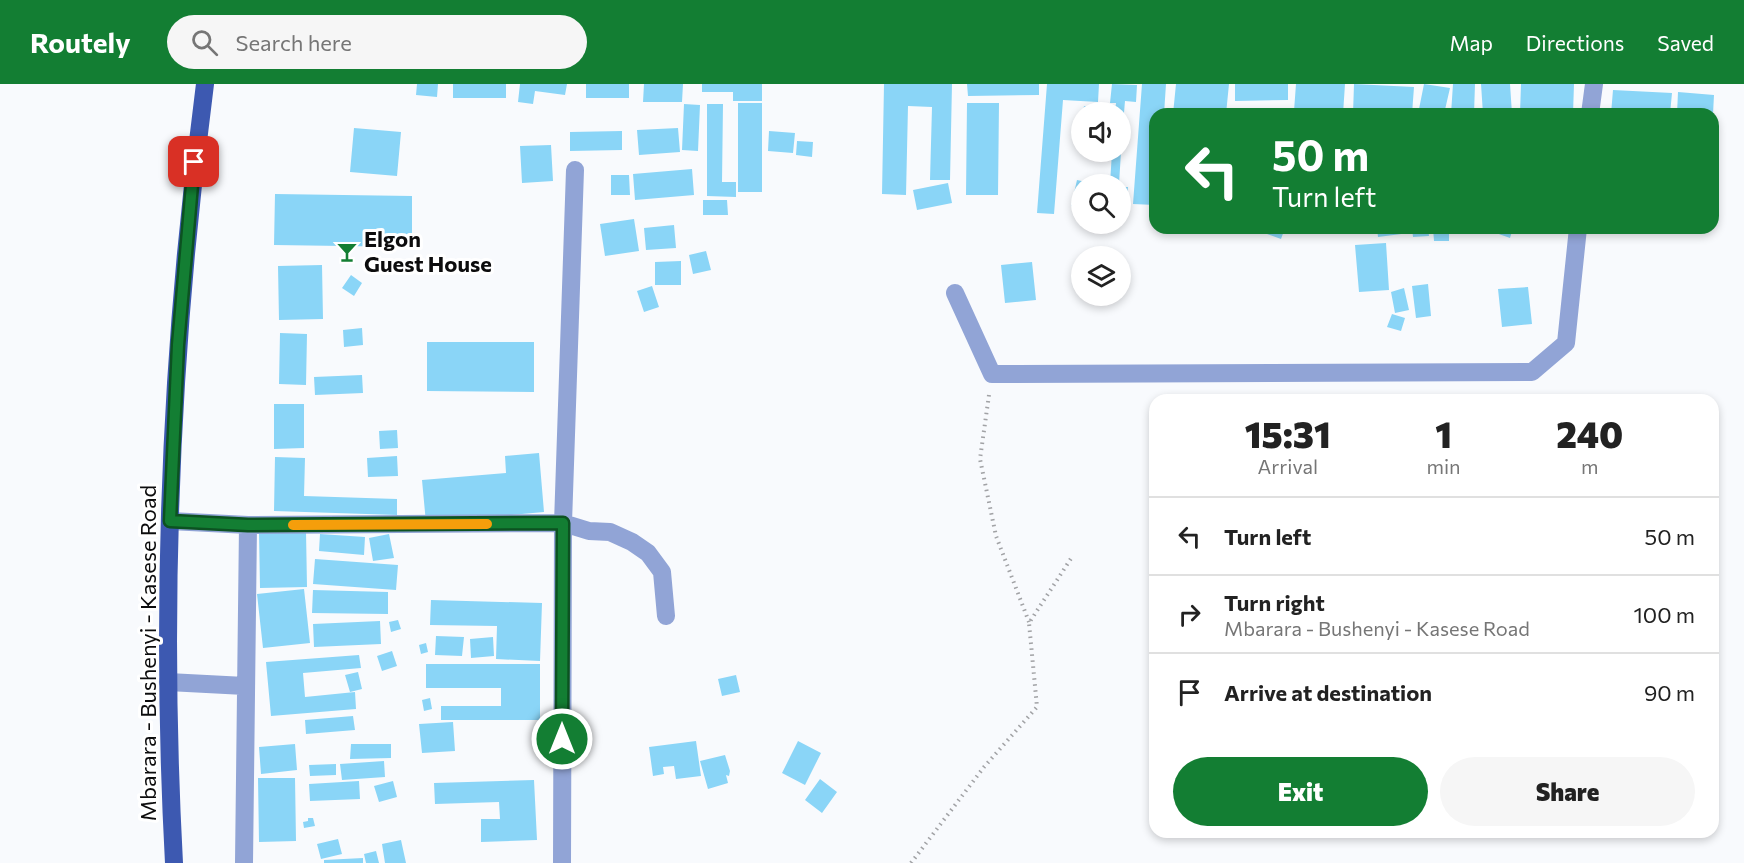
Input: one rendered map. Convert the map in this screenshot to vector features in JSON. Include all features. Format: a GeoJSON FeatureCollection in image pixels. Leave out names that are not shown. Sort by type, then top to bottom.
{"type":"FeatureCollection","features":[{"type":"Feature","properties":{"kind":"main road","name":"Mbarara - Bushenyi - Kasese Road"},"geometry":{"type":"LineString","coordinates":[[174,863],[168,682],[170,521],[178,345],[194,162],[205,84]]}},
{"type":"Feature","properties":{"kind":"street"},"geometry":{"type":"LineString","coordinates":[[1591,108],[1594,84]]}},
{"type":"Feature","properties":{"kind":"street"},"geometry":{"type":"LineString","coordinates":[[562,863],[563,523],[575,170]]}},
{"type":"Feature","properties":{"kind":"street"},"geometry":{"type":"LineString","coordinates":[[955,293],[992,374],[1532,372],[1566,344],[1577,234]]}},
{"type":"Feature","properties":{"kind":"street"},"geometry":{"type":"LineString","coordinates":[[170,521],[248,525],[563,523],[585,530],[610,532],[639,545],[662,572],[666,616]]}},
{"type":"Feature","properties":{"kind":"street"},"geometry":{"type":"LineString","coordinates":[[244,863],[248,525]]}},
{"type":"Feature","properties":{"kind":"street"},"geometry":{"type":"LineString","coordinates":[[168,682],[245,686]]}},
{"type":"Feature","properties":{"kind":"path"},"geometry":{"type":"LineString","coordinates":[[911,863],[984,767],[1037,707],[1029,623],[996,536],[980,459],[992,374]]}},
{"type":"Feature","properties":{"kind":"path"},"geometry":{"type":"LineString","coordinates":[[1029,623],[1072,557]]}},
{"type":"Feature","properties":{"kind":"building"},"geometry":{"type":"Polygon","coordinates":[[[417,84],[438,84],[437,97],[416,95],[417,84]]]}},
{"type":"Feature","properties":{"kind":"building"},"geometry":{"type":"Polygon","coordinates":[[[453,84],[506,84],[506,98],[453,98],[453,84]]]}},
{"type":"Feature","properties":{"kind":"building"},"geometry":{"type":"Polygon","coordinates":[[[520,84],[567,84],[565,95],[535,91],[533,104],[518,102],[520,84]]]}},
{"type":"Feature","properties":{"kind":"building"},"geometry":{"type":"Polygon","coordinates":[[[586,84],[629,84],[629,98],[586,98],[586,84]]]}},
{"type":"Feature","properties":{"kind":"building"},"geometry":{"type":"Polygon","coordinates":[[[644,84],[683,84],[682,102],[643,102],[644,84]]]}},
{"type":"Feature","properties":{"kind":"building"},"geometry":{"type":"Polygon","coordinates":[[[702,84],[762,84],[762,101],[733,101],[733,92],[702,92],[702,84]]]}},
{"type":"Feature","properties":{"kind":"building"},"geometry":{"type":"Polygon","coordinates":[[[884,84],[952,84],[950,180],[930,180],[932,107],[908,106],[906,195],[882,194],[884,84]]]}},
{"type":"Feature","properties":{"kind":"building"},"geometry":{"type":"Polygon","coordinates":[[[967,84],[1039,84],[1039,95],[968,96],[967,84]]]}},
{"type":"Feature","properties":{"kind":"building"},"geometry":{"type":"Polygon","coordinates":[[[1047,84],[1099,84],[1098,102],[1063,100],[1054,214],[1037,213],[1047,84]]]}},
{"type":"Feature","properties":{"kind":"building"},"geometry":{"type":"Polygon","coordinates":[[[1112,84],[1137,85],[1136,102],[1110,102],[1112,84]]]}},
{"type":"Feature","properties":{"kind":"building"},"geometry":{"type":"Polygon","coordinates":[[[1142,84],[1166,84],[1164,108],[1149,108],[1149,205],[1133,204],[1142,84]]]}},
{"type":"Feature","properties":{"kind":"building"},"geometry":{"type":"Polygon","coordinates":[[[1176,84],[1229,84],[1227,108],[1174,108],[1176,84]]]}},
{"type":"Feature","properties":{"kind":"building"},"geometry":{"type":"Polygon","coordinates":[[[1235,84],[1288,84],[1288,100],[1235,101],[1235,84]]]}},
{"type":"Feature","properties":{"kind":"building"},"geometry":{"type":"Polygon","coordinates":[[[1296,84],[1345,84],[1343,108],[1294,108],[1296,84]]]}},
{"type":"Feature","properties":{"kind":"building"},"geometry":{"type":"Polygon","coordinates":[[[1354,84],[1414,87],[1412,108],[1353,108],[1354,84]]]}},
{"type":"Feature","properties":{"kind":"building"},"geometry":{"type":"Polygon","coordinates":[[[1424,84],[1450,88],[1445,108],[1419,108],[1424,84]]]}},
{"type":"Feature","properties":{"kind":"building"},"geometry":{"type":"Polygon","coordinates":[[[1453,84],[1475,84],[1474,108],[1451,108],[1453,84]]]}},
{"type":"Feature","properties":{"kind":"building"},"geometry":{"type":"Polygon","coordinates":[[[1481,84],[1510,84],[1512,108],[1483,108],[1481,84]]]}},
{"type":"Feature","properties":{"kind":"building"},"geometry":{"type":"Polygon","coordinates":[[[1521,84],[1574,84],[1573,108],[1520,108],[1521,84]]]}},
{"type":"Feature","properties":{"kind":"building"},"geometry":{"type":"Polygon","coordinates":[[[1613,90],[1672,93],[1671,108],[1612,108],[1613,90]]]}},
{"type":"Feature","properties":{"kind":"building"},"geometry":{"type":"Polygon","coordinates":[[[1678,92],[1714,95],[1713,108],[1677,108],[1678,92]]]}},
{"type":"Feature","properties":{"kind":"building"},"geometry":{"type":"Polygon","coordinates":[[[738,103],[762,103],[762,192],[738,192],[738,103]]]}},
{"type":"Feature","properties":{"kind":"building"},"geometry":{"type":"Polygon","coordinates":[[[967,103],[999,103],[998,195],[966,195],[967,103]]]}},
{"type":"Feature","properties":{"kind":"building"},"geometry":{"type":"Polygon","coordinates":[[[684,104],[700,105],[698,151],[682,150],[684,104]]]}},
{"type":"Feature","properties":{"kind":"building"},"geometry":{"type":"Polygon","coordinates":[[[707,104],[723,104],[722,182],[736,182],[736,197],[707,196],[707,104]]]}},
{"type":"Feature","properties":{"kind":"building"},"geometry":{"type":"Polygon","coordinates":[[[354,128],[401,132],[397,176],[350,172],[354,128]]]}},
{"type":"Feature","properties":{"kind":"building"},"geometry":{"type":"Polygon","coordinates":[[[678,128],[680,152],[639,155],[637,130],[678,128]]]}},
{"type":"Feature","properties":{"kind":"building"},"geometry":{"type":"Polygon","coordinates":[[[622,131],[622,150],[570,151],[570,132],[622,131]]]}},
{"type":"Feature","properties":{"kind":"building"},"geometry":{"type":"Polygon","coordinates":[[[769,131],[795,133],[793,153],[768,151],[769,131]]]}},
{"type":"Feature","properties":{"kind":"building"},"geometry":{"type":"Polygon","coordinates":[[[797,141],[813,142],[812,157],[796,155],[797,141]]]}},
{"type":"Feature","properties":{"kind":"building"},"geometry":{"type":"Polygon","coordinates":[[[551,145],[553,181],[522,183],[520,146],[551,145]]]}},
{"type":"Feature","properties":{"kind":"building"},"geometry":{"type":"Polygon","coordinates":[[[1111,162],[1120,162],[1120,174],[1111,174],[1111,162]]]}},
{"type":"Feature","properties":{"kind":"building"},"geometry":{"type":"Polygon","coordinates":[[[692,169],[694,195],[635,200],[633,174],[692,169]]]}},
{"type":"Feature","properties":{"kind":"building"},"geometry":{"type":"Polygon","coordinates":[[[611,175],[629,175],[630,195],[611,195],[611,175]]]}},
{"type":"Feature","properties":{"kind":"building"},"geometry":{"type":"Polygon","coordinates":[[[948,183],[952,203],[917,210],[913,190],[948,183]]]}},
{"type":"Feature","properties":{"kind":"building"},"geometry":{"type":"Polygon","coordinates":[[[275,194],[412,196],[412,247],[274,245],[275,194]]]}},
{"type":"Feature","properties":{"kind":"building"},"geometry":{"type":"Polygon","coordinates":[[[703,200],[727,200],[728,215],[703,215],[703,200]]]}},
{"type":"Feature","properties":{"kind":"building"},"geometry":{"type":"Polygon","coordinates":[[[634,219],[639,251],[605,256],[600,224],[634,219]]]}},
{"type":"Feature","properties":{"kind":"building"},"geometry":{"type":"Polygon","coordinates":[[[674,225],[676,248],[646,250],[644,228],[674,225]]]}},
{"type":"Feature","properties":{"kind":"building"},"geometry":{"type":"Polygon","coordinates":[[[1267,234],[1283,234],[1281,239],[1267,234]]]}},
{"type":"Feature","properties":{"kind":"building"},"geometry":{"type":"Polygon","coordinates":[[[1378,234],[1401,234],[1378,237],[1378,234]]]}},
{"type":"Feature","properties":{"kind":"building"},"geometry":{"type":"Polygon","coordinates":[[[1413,234],[1429,234],[1429,236],[1413,237],[1413,234]]]}},
{"type":"Feature","properties":{"kind":"building"},"geometry":{"type":"Polygon","coordinates":[[[1433,234],[1449,234],[1449,241],[1434,241],[1433,234]]]}},
{"type":"Feature","properties":{"kind":"building"},"geometry":{"type":"Polygon","coordinates":[[[1499,234],[1511,234],[1510,238],[1499,234]]]}},
{"type":"Feature","properties":{"kind":"building"},"geometry":{"type":"Polygon","coordinates":[[[1386,243],[1389,290],[1359,292],[1355,245],[1386,243]]]}},
{"type":"Feature","properties":{"kind":"building"},"geometry":{"type":"Polygon","coordinates":[[[706,251],[711,270],[693,274],[689,255],[706,251]]]}},
{"type":"Feature","properties":{"kind":"building"},"geometry":{"type":"Polygon","coordinates":[[[681,261],[681,285],[655,285],[655,262],[681,261]]]}},
{"type":"Feature","properties":{"kind":"building"},"geometry":{"type":"Polygon","coordinates":[[[1032,262],[1036,300],[1005,303],[1001,265],[1032,262]]]}},
{"type":"Feature","properties":{"kind":"building"},"geometry":{"type":"Polygon","coordinates":[[[322,265],[323,319],[279,320],[278,266],[322,265]]]}},
{"type":"Feature","properties":{"kind":"building"},"geometry":{"type":"Polygon","coordinates":[[[351,275],[362,283],[354,296],[342,288],[351,275]]]}},
{"type":"Feature","properties":{"kind":"building"},"geometry":{"type":"Polygon","coordinates":[[[1428,284],[1431,316],[1416,318],[1412,286],[1428,284]]]}},
{"type":"Feature","properties":{"kind":"building"},"geometry":{"type":"Polygon","coordinates":[[[652,286],[659,307],[644,312],[637,291],[652,286]]]}},
{"type":"Feature","properties":{"kind":"building"},"geometry":{"type":"Polygon","coordinates":[[[1528,287],[1532,324],[1502,327],[1498,289],[1528,287]]]}},
{"type":"Feature","properties":{"kind":"building"},"geometry":{"type":"Polygon","coordinates":[[[1404,288],[1409,310],[1395,313],[1391,292],[1404,288]]]}},
{"type":"Feature","properties":{"kind":"building"},"geometry":{"type":"Polygon","coordinates":[[[1392,314],[1405,318],[1401,331],[1387,327],[1392,314]]]}},
{"type":"Feature","properties":{"kind":"building"},"geometry":{"type":"Polygon","coordinates":[[[362,328],[363,345],[344,347],[343,330],[362,328]]]}},
{"type":"Feature","properties":{"kind":"building"},"geometry":{"type":"Polygon","coordinates":[[[280,333],[307,334],[306,385],[279,384],[280,333]]]}},
{"type":"Feature","properties":{"kind":"building"},"geometry":{"type":"Polygon","coordinates":[[[427,342],[534,342],[534,392],[427,391],[427,342]]]}},
{"type":"Feature","properties":{"kind":"building"},"geometry":{"type":"Polygon","coordinates":[[[362,375],[363,393],[315,395],[314,377],[362,375]]]}},
{"type":"Feature","properties":{"kind":"building"},"geometry":{"type":"Polygon","coordinates":[[[274,404],[304,404],[304,448],[274,449],[274,404]]]}},
{"type":"Feature","properties":{"kind":"building"},"geometry":{"type":"Polygon","coordinates":[[[397,430],[398,448],[380,449],[379,431],[397,430]]]}},
{"type":"Feature","properties":{"kind":"building"},"geometry":{"type":"Polygon","coordinates":[[[539,453],[544,512],[426,523],[422,480],[506,473],[505,456],[539,453]]]}},
{"type":"Feature","properties":{"kind":"building"},"geometry":{"type":"Polygon","coordinates":[[[397,456],[398,476],[368,477],[367,458],[397,456]]]}},
{"type":"Feature","properties":{"kind":"building"},"geometry":{"type":"Polygon","coordinates":[[[275,457],[305,458],[304,496],[397,499],[397,515],[274,511],[275,457]]]}},
{"type":"Feature","properties":{"kind":"building"},"geometry":{"type":"Polygon","coordinates":[[[306,531],[307,587],[260,588],[259,532],[306,531]]]}},
{"type":"Feature","properties":{"kind":"building"},"geometry":{"type":"Polygon","coordinates":[[[320,534],[365,537],[364,555],[319,551],[320,534]]]}},
{"type":"Feature","properties":{"kind":"building"},"geometry":{"type":"Polygon","coordinates":[[[389,534],[394,558],[373,561],[369,538],[389,534]]]}},
{"type":"Feature","properties":{"kind":"building"},"geometry":{"type":"Polygon","coordinates":[[[315,559],[398,565],[396,590],[313,584],[315,559]]]}},
{"type":"Feature","properties":{"kind":"building"},"geometry":{"type":"Polygon","coordinates":[[[304,589],[310,643],[263,648],[257,594],[304,589]]]}},
{"type":"Feature","properties":{"kind":"building"},"geometry":{"type":"Polygon","coordinates":[[[313,590],[388,592],[388,614],[312,613],[313,590]]]}},
{"type":"Feature","properties":{"kind":"building"},"geometry":{"type":"Polygon","coordinates":[[[431,600],[542,603],[540,661],[496,659],[497,626],[430,625],[431,600]]]}},
{"type":"Feature","properties":{"kind":"building"},"geometry":{"type":"Polygon","coordinates":[[[398,620],[401,629],[391,632],[389,622],[398,620]]]}},
{"type":"Feature","properties":{"kind":"building"},"geometry":{"type":"Polygon","coordinates":[[[380,621],[381,644],[314,647],[313,624],[380,621]]]}},
{"type":"Feature","properties":{"kind":"building"},"geometry":{"type":"Polygon","coordinates":[[[436,636],[464,637],[462,656],[435,655],[436,636]]]}},
{"type":"Feature","properties":{"kind":"building"},"geometry":{"type":"Polygon","coordinates":[[[493,637],[494,656],[471,658],[470,639],[493,637]]]}},
{"type":"Feature","properties":{"kind":"building"},"geometry":{"type":"Polygon","coordinates":[[[426,643],[428,652],[421,654],[419,645],[426,643]]]}},
{"type":"Feature","properties":{"kind":"building"},"geometry":{"type":"Polygon","coordinates":[[[392,651],[397,666],[382,671],[377,656],[392,651]]]}},
{"type":"Feature","properties":{"kind":"building"},"geometry":{"type":"Polygon","coordinates":[[[359,655],[361,668],[303,673],[305,697],[355,692],[356,709],[271,716],[266,662],[359,655]]]}},
{"type":"Feature","properties":{"kind":"building"},"geometry":{"type":"Polygon","coordinates":[[[426,664],[540,664],[540,720],[441,720],[441,706],[501,706],[501,688],[426,688],[426,664]]]}},
{"type":"Feature","properties":{"kind":"building"},"geometry":{"type":"Polygon","coordinates":[[[358,672],[362,689],[350,692],[345,675],[358,672]]]}},
{"type":"Feature","properties":{"kind":"building"},"geometry":{"type":"Polygon","coordinates":[[[736,675],[740,692],[722,696],[718,679],[736,675]]]}},
{"type":"Feature","properties":{"kind":"building"},"geometry":{"type":"Polygon","coordinates":[[[430,698],[432,709],[424,711],[422,700],[430,698]]]}},
{"type":"Feature","properties":{"kind":"building"},"geometry":{"type":"Polygon","coordinates":[[[353,716],[355,730],[306,734],[305,720],[353,716]]]}},
{"type":"Feature","properties":{"kind":"building"},"geometry":{"type":"Polygon","coordinates":[[[453,722],[455,751],[422,753],[419,724],[453,722]]]}},
{"type":"Feature","properties":{"kind":"building"},"geometry":{"type":"Polygon","coordinates":[[[696,741],[701,776],[676,779],[674,766],[663,767],[664,774],[653,776],[649,747],[696,741]]]}},
{"type":"Feature","properties":{"kind":"building"},"geometry":{"type":"Polygon","coordinates":[[[798,741],[821,753],[805,785],[782,773],[798,741]]]}},
{"type":"Feature","properties":{"kind":"building"},"geometry":{"type":"Polygon","coordinates":[[[295,744],[297,770],[261,774],[259,747],[295,744]]]}},
{"type":"Feature","properties":{"kind":"building"},"geometry":{"type":"Polygon","coordinates":[[[351,744],[391,744],[391,758],[350,759],[351,744]]]}},
{"type":"Feature","properties":{"kind":"building"},"geometry":{"type":"Polygon","coordinates":[[[725,755],[730,771],[729,776],[726,775],[728,783],[708,789],[700,761],[725,755]]]}},
{"type":"Feature","properties":{"kind":"building"},"geometry":{"type":"Polygon","coordinates":[[[384,761],[385,777],[342,780],[340,764],[384,761]]]}},
{"type":"Feature","properties":{"kind":"building"},"geometry":{"type":"Polygon","coordinates":[[[336,764],[336,775],[310,776],[309,765],[336,764]]]}},
{"type":"Feature","properties":{"kind":"building"},"geometry":{"type":"Polygon","coordinates":[[[258,778],[295,778],[296,841],[259,842],[258,778]]]}},
{"type":"Feature","properties":{"kind":"building"},"geometry":{"type":"Polygon","coordinates":[[[820,779],[837,792],[822,813],[805,800],[820,779]]]}},
{"type":"Feature","properties":{"kind":"building"},"geometry":{"type":"Polygon","coordinates":[[[534,780],[537,840],[481,842],[481,819],[500,819],[499,802],[435,804],[434,783],[534,780]]]}},
{"type":"Feature","properties":{"kind":"building"},"geometry":{"type":"Polygon","coordinates":[[[359,781],[360,799],[310,801],[309,784],[359,781]]]}},
{"type":"Feature","properties":{"kind":"building"},"geometry":{"type":"Polygon","coordinates":[[[393,781],[397,797],[379,802],[374,786],[393,781]]]}},
{"type":"Feature","properties":{"kind":"building"},"geometry":{"type":"Polygon","coordinates":[[[308,818],[313,818],[315,826],[304,828],[303,822],[308,821],[308,818]]]}},
{"type":"Feature","properties":{"kind":"building"},"geometry":{"type":"Polygon","coordinates":[[[338,839],[342,854],[321,859],[317,844],[338,839]]]}},
{"type":"Feature","properties":{"kind":"building"},"geometry":{"type":"Polygon","coordinates":[[[401,840],[406,863],[385,863],[382,844],[401,840]]]}},
{"type":"Feature","properties":{"kind":"building"},"geometry":{"type":"Polygon","coordinates":[[[376,851],[379,863],[366,863],[364,854],[376,851]]]}},
{"type":"Feature","properties":{"kind":"building"},"geometry":{"type":"Polygon","coordinates":[[[363,858],[363,863],[324,863],[324,860],[363,858]]]}},
{"type":"Feature","properties":{"kind":"slow traffic"},"geometry":{"type":"LineString","coordinates":[[293,525],[487,524]]}},
{"type":"Feature","properties":{"kind":"place","name":"Elgon Guest House"},"geometry":{"type":"Point","coordinates":[347,252]}},
{"type":"Feature","properties":{"kind":"route"},"geometry":{"type":"LineString","coordinates":[[194,162],[178,345],[170,521],[248,525],[563,523],[562,739]]}}]}
